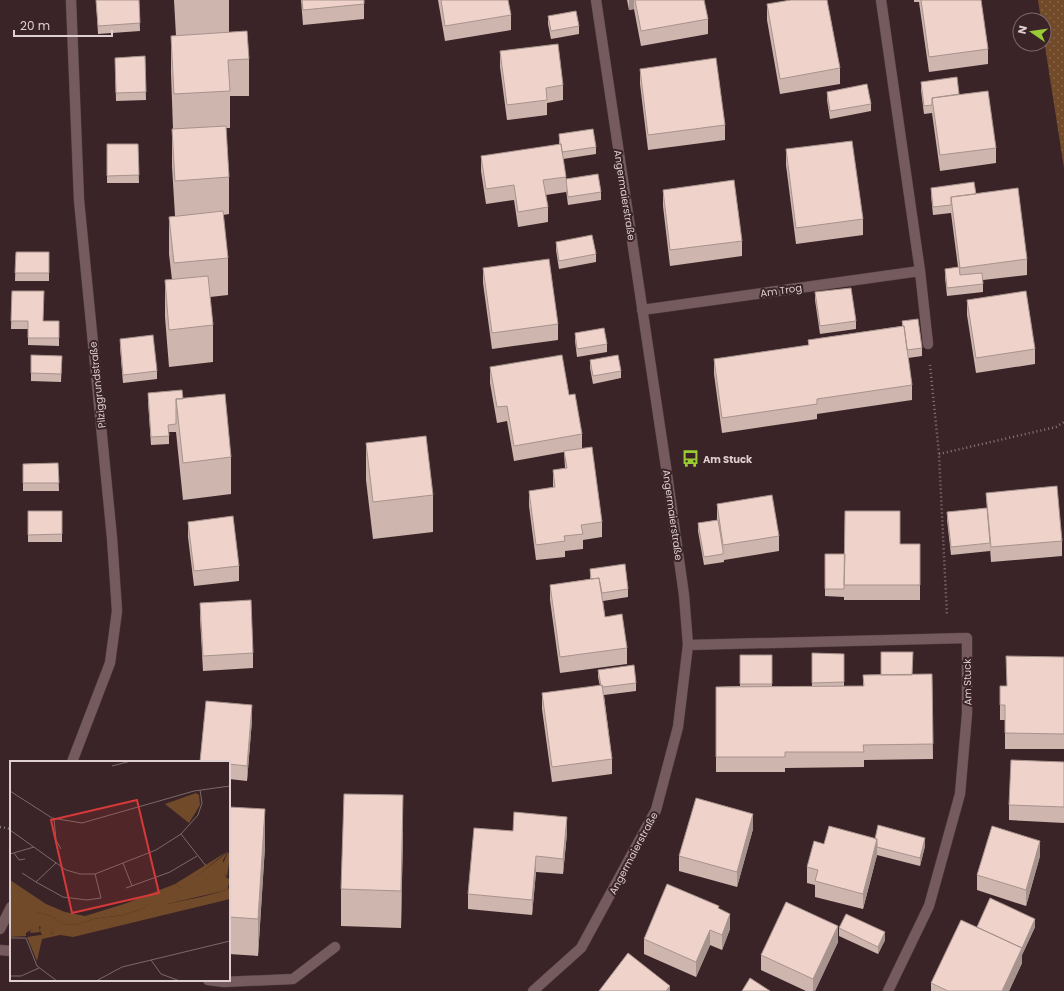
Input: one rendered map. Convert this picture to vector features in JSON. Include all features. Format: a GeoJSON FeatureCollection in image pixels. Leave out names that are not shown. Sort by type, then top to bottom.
{"type":"FeatureCollection","features":[{"type":"Feature","properties":{"kind":"street","name":"Pilziggrundstraße"},"geometry":{"type":"LineString","coordinates":[[71,0],[79,200],[112,538],[117,611],[110,663],[72,761]]}},
{"type":"Feature","properties":{"kind":"street","name":"Angermaierstraße"},"geometry":{"type":"LineString","coordinates":[[533,991],[581,948],[656,810],[678,727],[688,645],[684,595],[596,0]]}},
{"type":"Feature","properties":{"kind":"street"},"geometry":{"type":"LineString","coordinates":[[881,0],[920,271],[928,344]]}},
{"type":"Feature","properties":{"kind":"street","name":"Am Trog"},"geometry":{"type":"LineString","coordinates":[[642,310],[920,271]]}},
{"type":"Feature","properties":{"kind":"street","name":"Am Stuck"},"geometry":{"type":"LineString","coordinates":[[688,645],[967,638],[968,714],[960,794],[929,906],[888,991]]}},
{"type":"Feature","properties":{"kind":"street"},"geometry":{"type":"LineString","coordinates":[[0,929],[10,909]]}},
{"type":"Feature","properties":{"kind":"street"},"geometry":{"type":"LineString","coordinates":[[216,981],[224,982],[293,979],[335,947]]}},
{"type":"Feature","properties":{"kind":"street"},"geometry":{"type":"LineString","coordinates":[[0,950],[10,951]]}},
{"type":"Feature","properties":{"kind":"path"},"geometry":{"type":"LineString","coordinates":[[928,344],[939,454],[948,638]]}},
{"type":"Feature","properties":{"kind":"path"},"geometry":{"type":"LineString","coordinates":[[939,454],[1056,427],[1064,422]]}},
{"type":"Feature","properties":{"kind":"path"},"geometry":{"type":"LineString","coordinates":[[0,826],[10,829]]}},
{"type":"Feature","properties":{"kind":"shaded area"},"geometry":{"type":"Polygon","coordinates":[[[1038,0],[1064,0],[1064,168],[1046,52],[1052,52],[1052,12],[1040,12],[1038,0]]]}},
{"type":"Feature","properties":{"kind":"building"},"geometry":{"type":"Polygon","coordinates":[[[96,0],[139,0],[140,23],[98,26],[96,0]]]}},
{"type":"Feature","properties":{"kind":"building"},"geometry":{"type":"Polygon","coordinates":[[[302,0],[364,0],[364,4],[303,10],[302,0]]]}},
{"type":"Feature","properties":{"kind":"building"},"geometry":{"type":"Polygon","coordinates":[[[441,0],[508,0],[511,15],[445,26],[441,0]]]}},
{"type":"Feature","properties":{"kind":"building"},"geometry":{"type":"Polygon","coordinates":[[[635,0],[704,0],[708,19],[641,31],[635,0]]]}},
{"type":"Feature","properties":{"kind":"building"},"geometry":{"type":"Polygon","coordinates":[[[791,0],[827,0],[840,68],[780,79],[767,4],[791,0]]]}},
{"type":"Feature","properties":{"kind":"building"},"geometry":{"type":"Polygon","coordinates":[[[921,0],[981,0],[988,49],[929,57],[921,0]]]}},
{"type":"Feature","properties":{"kind":"building"},"geometry":{"type":"Polygon","coordinates":[[[576,11],[579,26],[551,31],[548,16],[576,11]]]}},
{"type":"Feature","properties":{"kind":"building"},"geometry":{"type":"Polygon","coordinates":[[[247,31],[249,59],[228,60],[230,91],[174,94],[171,36],[247,31]]]}},
{"type":"Feature","properties":{"kind":"building"},"geometry":{"type":"Polygon","coordinates":[[[558,44],[563,85],[546,88],[547,100],[507,105],[500,51],[558,44]]]}},
{"type":"Feature","properties":{"kind":"building"},"geometry":{"type":"Polygon","coordinates":[[[145,56],[146,92],[116,93],[115,58],[145,56]]]}},
{"type":"Feature","properties":{"kind":"building"},"geometry":{"type":"Polygon","coordinates":[[[716,58],[725,125],[648,135],[640,69],[716,58]]]}},
{"type":"Feature","properties":{"kind":"building"},"geometry":{"type":"Polygon","coordinates":[[[957,77],[959,94],[932,98],[932,105],[924,106],[921,82],[957,77]]]}},
{"type":"Feature","properties":{"kind":"building"},"geometry":{"type":"Polygon","coordinates":[[[867,84],[871,104],[830,111],[827,92],[867,84]]]}},
{"type":"Feature","properties":{"kind":"building"},"geometry":{"type":"Polygon","coordinates":[[[988,91],[996,148],[940,155],[932,98],[988,91]]]}},
{"type":"Feature","properties":{"kind":"building"},"geometry":{"type":"Polygon","coordinates":[[[226,126],[229,177],[175,181],[172,129],[226,126]]]}},
{"type":"Feature","properties":{"kind":"building"},"geometry":{"type":"Polygon","coordinates":[[[593,129],[596,147],[562,152],[559,134],[593,129]]]}},
{"type":"Feature","properties":{"kind":"building"},"geometry":{"type":"Polygon","coordinates":[[[852,141],[863,219],[796,228],[786,149],[852,141]]]}},
{"type":"Feature","properties":{"kind":"building"},"geometry":{"type":"Polygon","coordinates":[[[107,144],[138,144],[139,175],[107,176],[107,144]]]}},
{"type":"Feature","properties":{"kind":"building"},"geometry":{"type":"Polygon","coordinates":[[[561,144],[566,177],[543,180],[548,207],[518,212],[514,185],[486,189],[481,156],[561,144]]]}},
{"type":"Feature","properties":{"kind":"building"},"geometry":{"type":"Polygon","coordinates":[[[598,174],[601,192],[568,197],[566,179],[598,174]]]}},
{"type":"Feature","properties":{"kind":"building"},"geometry":{"type":"Polygon","coordinates":[[[734,180],[742,241],[670,250],[663,190],[734,180]]]}},
{"type":"Feature","properties":{"kind":"building"},"geometry":{"type":"Polygon","coordinates":[[[974,182],[976,194],[951,197],[951,205],[933,207],[931,188],[974,182]]]}},
{"type":"Feature","properties":{"kind":"building"},"geometry":{"type":"Polygon","coordinates":[[[1018,188],[1027,259],[960,268],[951,197],[1018,188]]]}},
{"type":"Feature","properties":{"kind":"building"},"geometry":{"type":"Polygon","coordinates":[[[223,211],[228,258],[174,263],[169,217],[223,211]]]}},
{"type":"Feature","properties":{"kind":"building"},"geometry":{"type":"Polygon","coordinates":[[[592,235],[596,254],[559,261],[556,242],[592,235]]]}},
{"type":"Feature","properties":{"kind":"building"},"geometry":{"type":"Polygon","coordinates":[[[16,252],[49,252],[49,273],[15,273],[16,252]]]}},
{"type":"Feature","properties":{"kind":"building"},"geometry":{"type":"Polygon","coordinates":[[[549,259],[558,324],[492,333],[483,268],[549,259]]]}},
{"type":"Feature","properties":{"kind":"building"},"geometry":{"type":"Polygon","coordinates":[[[959,267],[960,275],[982,273],[983,284],[947,288],[945,269],[959,267]]]}},
{"type":"Feature","properties":{"kind":"building"},"geometry":{"type":"Polygon","coordinates":[[[208,276],[213,325],[169,330],[165,280],[208,276]]]}},
{"type":"Feature","properties":{"kind":"building"},"geometry":{"type":"Polygon","coordinates":[[[851,288],[856,321],[820,326],[815,292],[851,288]]]}},
{"type":"Feature","properties":{"kind":"building"},"geometry":{"type":"Polygon","coordinates":[[[12,291],[44,291],[43,321],[59,321],[59,338],[28,338],[28,321],[11,321],[12,291]]]}},
{"type":"Feature","properties":{"kind":"building"},"geometry":{"type":"Polygon","coordinates":[[[1026,291],[1035,349],[976,358],[967,300],[1026,291]]]}},
{"type":"Feature","properties":{"kind":"building"},"geometry":{"type":"Polygon","coordinates":[[[918,319],[922,348],[907,350],[902,321],[918,319]]]}},
{"type":"Feature","properties":{"kind":"building"},"geometry":{"type":"Polygon","coordinates":[[[904,326],[912,385],[817,399],[817,404],[722,418],[714,359],[809,345],[808,340],[904,326]]]}},
{"type":"Feature","properties":{"kind":"building"},"geometry":{"type":"Polygon","coordinates":[[[604,328],[607,344],[577,349],[575,333],[604,328]]]}},
{"type":"Feature","properties":{"kind":"building"},"geometry":{"type":"Polygon","coordinates":[[[153,335],[157,371],[123,375],[120,339],[153,335]]]}},
{"type":"Feature","properties":{"kind":"building"},"geometry":{"type":"Polygon","coordinates":[[[31,355],[62,356],[61,374],[31,373],[31,355]]]}},
{"type":"Feature","properties":{"kind":"building"},"geometry":{"type":"Polygon","coordinates":[[[562,355],[569,395],[575,394],[582,434],[514,446],[507,406],[497,407],[490,367],[562,355]]]}},
{"type":"Feature","properties":{"kind":"building"},"geometry":{"type":"Polygon","coordinates":[[[618,355],[621,371],[593,376],[590,360],[618,355]]]}},
{"type":"Feature","properties":{"kind":"building"},"geometry":{"type":"Polygon","coordinates":[[[182,390],[183,399],[176,399],[176,424],[168,425],[169,436],[151,437],[148,393],[182,390]]]}},
{"type":"Feature","properties":{"kind":"building"},"geometry":{"type":"Polygon","coordinates":[[[225,394],[231,457],[183,463],[176,399],[225,394]]]}},
{"type":"Feature","properties":{"kind":"building"},"geometry":{"type":"Polygon","coordinates":[[[426,436],[433,495],[373,502],[366,443],[426,436]]]}},
{"type":"Feature","properties":{"kind":"building"},"geometry":{"type":"Polygon","coordinates":[[[592,447],[602,522],[581,525],[583,534],[564,536],[565,541],[536,545],[529,491],[555,487],[553,470],[567,468],[564,451],[592,447]]]}},
{"type":"Feature","properties":{"kind":"building"},"geometry":{"type":"Polygon","coordinates":[[[58,463],[59,483],[23,483],[23,464],[58,463]]]}},
{"type":"Feature","properties":{"kind":"building"},"geometry":{"type":"Polygon","coordinates":[[[1057,486],[1062,541],[991,547],[986,493],[1057,486]]]}},
{"type":"Feature","properties":{"kind":"building"},"geometry":{"type":"Polygon","coordinates":[[[772,495],[779,536],[723,545],[717,504],[772,495]]]}},
{"type":"Feature","properties":{"kind":"building"},"geometry":{"type":"Polygon","coordinates":[[[987,508],[990,543],[951,547],[947,512],[987,508]]]}},
{"type":"Feature","properties":{"kind":"building"},"geometry":{"type":"Polygon","coordinates":[[[28,511],[62,511],[62,534],[28,535],[28,511]]]}},
{"type":"Feature","properties":{"kind":"building"},"geometry":{"type":"Polygon","coordinates":[[[845,511],[900,511],[900,544],[920,544],[920,585],[844,585],[845,511]]]}},
{"type":"Feature","properties":{"kind":"building"},"geometry":{"type":"Polygon","coordinates":[[[233,516],[239,566],[194,571],[188,522],[233,516]]]}},
{"type":"Feature","properties":{"kind":"building"},"geometry":{"type":"Polygon","coordinates":[[[718,520],[723,554],[704,557],[698,523],[718,520]]]}},
{"type":"Feature","properties":{"kind":"building"},"geometry":{"type":"Polygon","coordinates":[[[825,554],[845,554],[844,589],[825,589],[825,554]]]}},
{"type":"Feature","properties":{"kind":"building"},"geometry":{"type":"Polygon","coordinates":[[[625,564],[628,589],[602,593],[599,578],[591,579],[590,569],[625,564]]]}},
{"type":"Feature","properties":{"kind":"building"},"geometry":{"type":"Polygon","coordinates":[[[599,578],[605,617],[622,614],[627,648],[560,657],[550,585],[599,578]]]}},
{"type":"Feature","properties":{"kind":"building"},"geometry":{"type":"Polygon","coordinates":[[[251,600],[253,653],[203,656],[200,603],[251,600]]]}},
{"type":"Feature","properties":{"kind":"building"},"geometry":{"type":"Polygon","coordinates":[[[881,652],[913,652],[912,675],[881,675],[881,652]]]}},
{"type":"Feature","properties":{"kind":"building"},"geometry":{"type":"Polygon","coordinates":[[[812,653],[844,654],[844,682],[812,683],[812,653]]]}},
{"type":"Feature","properties":{"kind":"building"},"geometry":{"type":"Polygon","coordinates":[[[740,655],[772,655],[772,684],[740,684],[740,655]]]}},
{"type":"Feature","properties":{"kind":"building"},"geometry":{"type":"Polygon","coordinates":[[[1006,656],[1064,657],[1064,734],[1005,733],[1005,705],[1000,705],[1000,686],[1007,686],[1006,656]]]}},
{"type":"Feature","properties":{"kind":"building"},"geometry":{"type":"Polygon","coordinates":[[[634,665],[636,683],[601,686],[598,670],[634,665]]]}},
{"type":"Feature","properties":{"kind":"building"},"geometry":{"type":"Polygon","coordinates":[[[932,674],[933,744],[863,745],[864,752],[785,752],[785,757],[716,757],[716,687],[864,686],[863,675],[932,674]]]}},
{"type":"Feature","properties":{"kind":"building"},"geometry":{"type":"Polygon","coordinates":[[[602,685],[612,759],[552,767],[542,693],[602,685]]]}},
{"type":"Feature","properties":{"kind":"building"},"geometry":{"type":"Polygon","coordinates":[[[206,701],[252,705],[247,766],[230,764],[230,761],[200,761],[206,701]]]}},
{"type":"Feature","properties":{"kind":"building"},"geometry":{"type":"Polygon","coordinates":[[[1011,760],[1064,762],[1064,807],[1009,805],[1011,760]]]}},
{"type":"Feature","properties":{"kind":"building"},"geometry":{"type":"Polygon","coordinates":[[[344,794],[403,795],[401,891],[341,889],[344,794]]]}},
{"type":"Feature","properties":{"kind":"building"},"geometry":{"type":"Polygon","coordinates":[[[696,798],[753,814],[737,872],[679,856],[696,798]]]}},
{"type":"Feature","properties":{"kind":"building"},"geometry":{"type":"Polygon","coordinates":[[[230,807],[265,809],[258,919],[230,917],[230,807]]]}},
{"type":"Feature","properties":{"kind":"building"},"geometry":{"type":"Polygon","coordinates":[[[514,812],[567,817],[563,859],[536,856],[532,900],[468,894],[474,828],[513,831],[514,812]]]}},
{"type":"Feature","properties":{"kind":"building"},"geometry":{"type":"Polygon","coordinates":[[[878,825],[925,838],[920,858],[877,847],[877,839],[875,839],[878,825]]]}},
{"type":"Feature","properties":{"kind":"building"},"geometry":{"type":"Polygon","coordinates":[[[829,826],[877,839],[863,894],[815,881],[818,870],[807,867],[814,841],[824,844],[829,826]]]}},
{"type":"Feature","properties":{"kind":"building"},"geometry":{"type":"Polygon","coordinates":[[[992,826],[1040,841],[1026,890],[977,875],[992,826]]]}},
{"type":"Feature","properties":{"kind":"building"},"geometry":{"type":"Polygon","coordinates":[[[667,884],[719,906],[718,908],[730,914],[722,935],[710,930],[696,962],[644,939],[667,884]]]}},
{"type":"Feature","properties":{"kind":"building"},"geometry":{"type":"Polygon","coordinates":[[[990,898],[1035,919],[1022,948],[977,927],[990,898]]]}},
{"type":"Feature","properties":{"kind":"building"},"geometry":{"type":"Polygon","coordinates":[[[786,902],[838,926],[813,979],[761,955],[786,902]]]}},
{"type":"Feature","properties":{"kind":"building"},"geometry":{"type":"Polygon","coordinates":[[[846,914],[885,932],[878,947],[839,928],[846,914]]]}},
{"type":"Feature","properties":{"kind":"building"},"geometry":{"type":"Polygon","coordinates":[[[961,920],[1022,948],[1002,991],[948,991],[931,983],[961,920]]]}},
{"type":"Feature","properties":{"kind":"building"},"geometry":{"type":"Polygon","coordinates":[[[628,953],[670,986],[666,991],[599,991],[628,953]]]}},
{"type":"Feature","properties":{"kind":"building"},"geometry":{"type":"Polygon","coordinates":[[[750,978],[770,991],[742,991],[750,978]]]}},
{"type":"Feature","properties":{"kind":"place","name":"Am Stuck"},"geometry":{"type":"Point","coordinates":[690,459]}}]}
